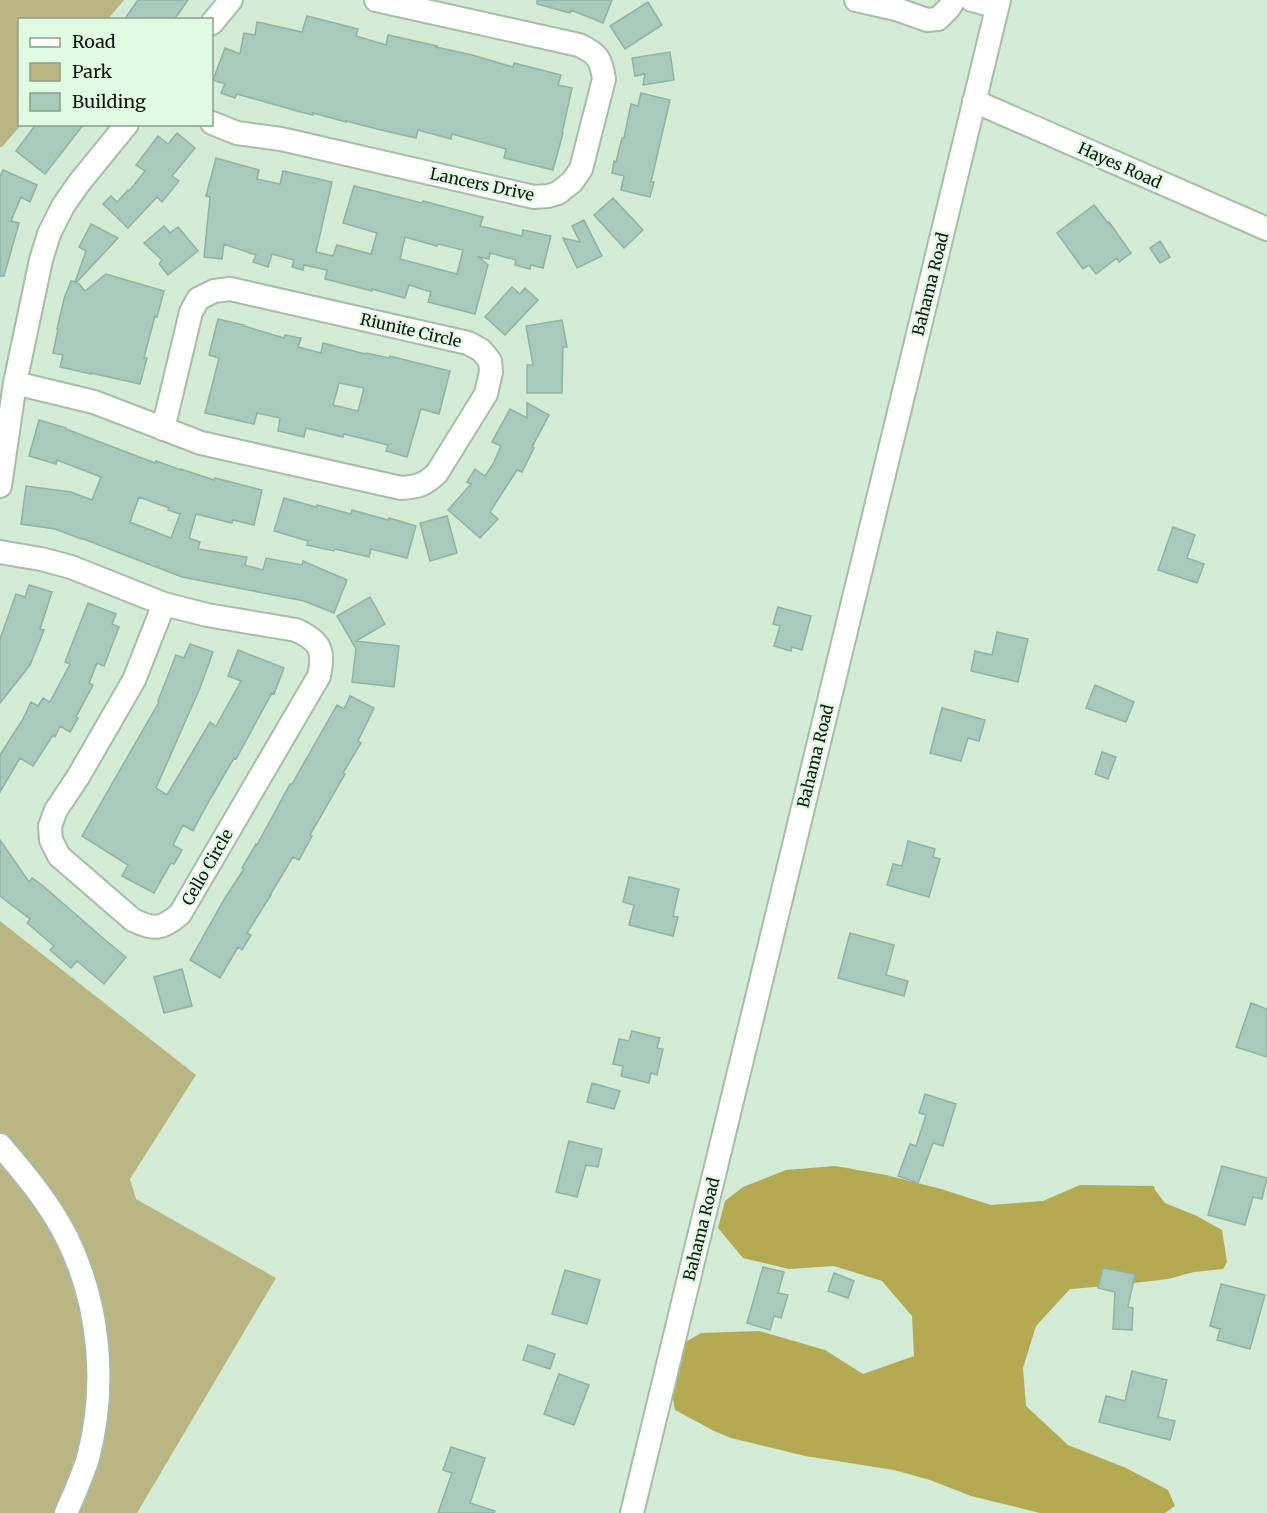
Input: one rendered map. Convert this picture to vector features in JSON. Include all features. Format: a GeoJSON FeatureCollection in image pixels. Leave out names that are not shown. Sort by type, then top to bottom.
{"type":"FeatureCollection","features":[{"type":"Feature","properties":{"kind":"street"},"geometry":{"type":"LineString","coordinates":[[213,22],[231,0]]}},
{"type":"Feature","properties":{"kind":"street","name":"Lancers Drive"},"geometry":{"type":"LineString","coordinates":[[213,123],[237,133],[281,139],[534,197],[558,193],[572,182],[581,169],[604,79],[602,64],[592,51],[579,45],[376,0]]}},
{"type":"Feature","properties":{"kind":"street"},"geometry":{"type":"LineString","coordinates":[[856,0],[896,9],[927,20],[938,19],[954,0]]}},
{"type":"Feature","properties":{"kind":"street"},"geometry":{"type":"LineString","coordinates":[[972,0],[998,3]]}},
{"type":"Feature","properties":{"kind":"street","name":"Bahama Road"},"geometry":{"type":"LineString","coordinates":[[632,1513],[998,3]]}},
{"type":"Feature","properties":{"kind":"street","name":"Hayes Road"},"geometry":{"type":"LineString","coordinates":[[974,101],[1267,229]]}},
{"type":"Feature","properties":{"kind":"street"},"geometry":{"type":"LineString","coordinates":[[0,486],[15,383],[41,260],[49,234],[63,206],[79,183],[125,126]]}},
{"type":"Feature","properties":{"kind":"street","name":"Riunite Circle"},"geometry":{"type":"LineString","coordinates":[[15,383],[94,402],[163,429],[201,443],[401,488],[416,487],[429,481],[437,473],[486,394],[491,372],[490,361],[481,350],[468,343],[230,289],[214,291],[198,298],[191,312],[163,429]]}},
{"type":"Feature","properties":{"kind":"street","name":"Cello Circle"},"geometry":{"type":"LineString","coordinates":[[0,552],[71,567],[164,604],[207,615],[296,630],[316,642],[321,651],[322,663],[319,676],[180,914],[169,923],[159,927],[147,926],[133,920],[58,856],[51,840],[50,826],[56,810],[78,777],[134,680],[164,604]]}},
{"type":"Feature","properties":{"kind":"street"},"geometry":{"type":"LineString","coordinates":[[0,1145],[24,1173],[61,1228],[79,1269],[90,1305],[97,1348],[99,1393],[87,1458],[66,1513]]}},
{"type":"Feature","properties":{"kind":"green space"},"geometry":{"type":"Polygon","coordinates":[[[0,0],[124,0],[109,18],[18,18],[18,126],[20,126],[0,147],[0,0]]]}},
{"type":"Feature","properties":{"kind":"green space"},"geometry":{"type":"Polygon","coordinates":[[[0,921],[196,1075],[130,1179],[136,1199],[276,1278],[137,1513],[75,1513],[105,1348],[30,1169],[0,1133],[0,921]]]}},
{"type":"Feature","properties":{"kind":"green space"},"geometry":{"type":"Polygon","coordinates":[[[0,1157],[17,1177],[59,1241],[82,1306],[90,1392],[79,1455],[56,1513],[0,1513],[0,1157]]]}},
{"type":"Feature","properties":{"kind":"shaded area"},"geometry":{"type":"Polygon","coordinates":[[[835,1166],[886,1175],[991,1205],[1043,1201],[1080,1185],[1154,1186],[1165,1203],[1197,1216],[1222,1230],[1227,1262],[1223,1269],[1194,1272],[1168,1279],[1070,1289],[1036,1326],[1023,1368],[1026,1406],[1068,1445],[1126,1468],[1168,1490],[1175,1506],[1165,1513],[1040,1513],[971,1496],[930,1480],[894,1470],[805,1456],[731,1438],[675,1410],[671,1389],[682,1344],[701,1333],[759,1331],[825,1350],[863,1374],[914,1356],[912,1316],[882,1281],[834,1266],[789,1269],[743,1258],[718,1228],[725,1201],[743,1187],[786,1170],[835,1166]]]}},
{"type":"Feature","properties":{"kind":"building"},"geometry":{"type":"Polygon","coordinates":[[[138,0],[188,0],[175,18],[125,18],[138,0]]]}},
{"type":"Feature","properties":{"kind":"building"},"geometry":{"type":"Polygon","coordinates":[[[537,0],[612,0],[603,23],[571,10],[570,13],[537,4],[537,0]]]}},
{"type":"Feature","properties":{"kind":"building"},"geometry":{"type":"Polygon","coordinates":[[[648,2],[662,25],[625,49],[610,26],[648,2]]]}},
{"type":"Feature","properties":{"kind":"building"},"geometry":{"type":"Polygon","coordinates":[[[307,16],[358,29],[356,36],[386,45],[388,35],[513,67],[514,63],[561,75],[558,85],[572,88],[553,170],[504,158],[506,149],[452,134],[451,139],[418,130],[416,138],[313,113],[313,115],[237,94],[235,98],[221,93],[225,84],[213,80],[225,48],[240,54],[244,33],[255,35],[257,22],[302,32],[307,16]]]}},
{"type":"Feature","properties":{"kind":"building"},"geometry":{"type":"Polygon","coordinates":[[[670,52],[674,80],[643,85],[645,74],[635,76],[632,58],[670,52]]]}},
{"type":"Feature","properties":{"kind":"building"},"geometry":{"type":"Polygon","coordinates":[[[641,93],[670,100],[651,182],[654,182],[650,197],[621,190],[624,176],[612,173],[614,161],[616,162],[622,138],[624,138],[631,104],[638,106],[641,93]]]}},
{"type":"Feature","properties":{"kind":"building"},"geometry":{"type":"Polygon","coordinates":[[[35,126],[82,126],[45,174],[16,151],[35,126]]]}},
{"type":"Feature","properties":{"kind":"building"},"geometry":{"type":"Polygon","coordinates":[[[177,133],[195,148],[172,176],[179,181],[162,202],[157,197],[128,228],[103,204],[111,196],[117,202],[129,191],[145,171],[136,165],[158,136],[168,144],[177,133]]]}},
{"type":"Feature","properties":{"kind":"building"},"geometry":{"type":"Polygon","coordinates":[[[216,158],[259,170],[257,179],[280,184],[283,171],[332,182],[316,252],[333,256],[337,245],[371,254],[377,233],[343,223],[354,186],[483,217],[480,226],[522,236],[523,230],[551,236],[543,268],[531,265],[530,269],[515,265],[516,260],[490,253],[489,259],[479,257],[488,265],[475,314],[428,302],[431,292],[409,285],[405,298],[372,289],[372,291],[325,279],[327,270],[304,265],[303,270],[292,267],[294,260],[272,254],[268,267],[253,262],[256,255],[224,244],[222,259],[204,257],[210,197],[206,196],[216,158]],[[405,237],[400,259],[457,274],[463,250],[438,244],[437,246],[405,237]]]}},
{"type":"Feature","properties":{"kind":"building"},"geometry":{"type":"Polygon","coordinates":[[[3,170],[37,185],[30,202],[21,197],[11,221],[19,223],[4,276],[0,276],[0,176],[3,170]]]}},
{"type":"Feature","properties":{"kind":"building"},"geometry":{"type":"Polygon","coordinates":[[[613,198],[643,230],[624,248],[594,215],[613,198]]]}},
{"type":"Feature","properties":{"kind":"building"},"geometry":{"type":"Polygon","coordinates":[[[1094,205],[1131,253],[1119,262],[1117,258],[1096,274],[1089,265],[1083,269],[1057,233],[1094,205]]]}},
{"type":"Feature","properties":{"kind":"building"},"geometry":{"type":"Polygon","coordinates":[[[584,220],[602,256],[577,268],[563,238],[580,242],[572,226],[584,220]]]}},
{"type":"Feature","properties":{"kind":"building"},"geometry":{"type":"Polygon","coordinates":[[[91,224],[118,238],[76,283],[85,291],[106,274],[164,291],[144,358],[147,358],[140,384],[60,367],[63,355],[53,353],[64,299],[71,281],[75,282],[86,251],[79,247],[91,224]]]}},
{"type":"Feature","properties":{"kind":"building"},"geometry":{"type":"Polygon","coordinates":[[[164,226],[170,233],[178,227],[198,251],[168,275],[159,264],[162,260],[144,243],[164,226]]]}},
{"type":"Feature","properties":{"kind":"building"},"geometry":{"type":"Polygon","coordinates":[[[1160,241],[1170,257],[1160,263],[1150,248],[1160,241]]]}},
{"type":"Feature","properties":{"kind":"building"},"geometry":{"type":"Polygon","coordinates":[[[512,287],[520,294],[525,288],[538,300],[505,335],[485,317],[512,287]]]}},
{"type":"Feature","properties":{"kind":"building"},"geometry":{"type":"Polygon","coordinates":[[[218,319],[284,338],[285,335],[301,338],[298,347],[321,353],[323,343],[450,371],[439,414],[421,409],[407,457],[386,451],[388,445],[344,434],[343,437],[306,428],[304,437],[278,431],[280,418],[257,413],[254,424],[205,413],[219,358],[209,355],[218,319]],[[339,383],[333,405],[358,411],[364,388],[339,383]]]}},
{"type":"Feature","properties":{"kind":"building"},"geometry":{"type":"Polygon","coordinates":[[[562,320],[567,347],[563,347],[562,393],[527,393],[527,365],[533,365],[526,326],[562,320]]]}},
{"type":"Feature","properties":{"kind":"building"},"geometry":{"type":"Polygon","coordinates":[[[527,403],[549,415],[522,472],[517,470],[490,512],[498,519],[480,538],[448,510],[471,484],[467,482],[475,469],[485,476],[493,464],[501,446],[492,442],[510,409],[527,418],[527,403]]]}},
{"type":"Feature","properties":{"kind":"building"},"geometry":{"type":"Polygon","coordinates":[[[39,420],[66,428],[155,463],[156,461],[214,480],[215,478],[262,490],[254,525],[233,520],[232,523],[196,514],[189,538],[200,542],[198,549],[247,557],[245,565],[263,570],[266,558],[302,565],[303,561],[347,580],[334,613],[304,601],[182,577],[55,529],[21,524],[26,486],[71,492],[92,500],[101,477],[57,460],[56,464],[29,456],[39,420]],[[139,497],[130,522],[171,538],[180,514],[168,510],[169,508],[139,497]]]}},
{"type":"Feature","properties":{"kind":"building"},"geometry":{"type":"Polygon","coordinates":[[[284,498],[351,514],[352,510],[416,526],[407,558],[371,549],[369,557],[335,549],[334,551],[307,545],[308,541],[274,531],[284,498]]]}},
{"type":"Feature","properties":{"kind":"building"},"geometry":{"type":"Polygon","coordinates":[[[447,516],[457,553],[430,561],[420,523],[447,516]]]}},
{"type":"Feature","properties":{"kind":"building"},"geometry":{"type":"Polygon","coordinates":[[[1173,527],[1195,535],[1187,558],[1204,564],[1197,583],[1158,570],[1173,527]]]}},
{"type":"Feature","properties":{"kind":"building"},"geometry":{"type":"Polygon","coordinates":[[[29,585],[52,592],[40,629],[44,630],[30,665],[0,703],[0,639],[16,594],[25,597],[29,585]]]}},
{"type":"Feature","properties":{"kind":"building"},"geometry":{"type":"Polygon","coordinates":[[[370,597],[385,624],[356,641],[399,646],[394,687],[352,682],[356,649],[337,616],[370,597]]]}},
{"type":"Feature","properties":{"kind":"building"},"geometry":{"type":"Polygon","coordinates":[[[88,603],[116,614],[112,624],[119,627],[104,666],[97,663],[89,683],[93,685],[70,732],[60,726],[55,737],[53,735],[33,766],[20,758],[0,792],[0,755],[31,702],[38,706],[43,698],[50,702],[70,664],[65,662],[88,603]]]}},
{"type":"Feature","properties":{"kind":"building"},"geometry":{"type":"Polygon","coordinates":[[[778,607],[811,616],[802,650],[792,647],[791,651],[774,646],[780,626],[773,624],[778,607]]]}},
{"type":"Feature","properties":{"kind":"building"},"geometry":{"type":"Polygon","coordinates":[[[997,632],[1028,639],[1018,682],[971,671],[975,651],[992,655],[997,632]]]}},
{"type":"Feature","properties":{"kind":"building"},"geometry":{"type":"Polygon","coordinates":[[[190,644],[213,652],[200,688],[156,788],[167,795],[210,722],[216,726],[241,681],[228,676],[238,650],[284,668],[274,694],[272,693],[193,831],[183,825],[173,845],[182,850],[174,864],[171,863],[154,893],[122,876],[128,865],[82,836],[159,702],[176,655],[184,658],[190,644]]]}},
{"type":"Feature","properties":{"kind":"building"},"geometry":{"type":"Polygon","coordinates":[[[1095,685],[1134,702],[1126,722],[1086,708],[1095,685]]]}},
{"type":"Feature","properties":{"kind":"building"},"geometry":{"type":"Polygon","coordinates":[[[350,696],[374,708],[358,741],[361,743],[310,835],[312,836],[299,860],[293,857],[247,933],[251,935],[242,950],[238,947],[220,978],[190,960],[337,705],[344,709],[350,696]]]}},
{"type":"Feature","properties":{"kind":"building"},"geometry":{"type":"Polygon","coordinates":[[[942,708],[985,720],[979,741],[968,738],[961,761],[930,753],[942,708]]]}},
{"type":"Feature","properties":{"kind":"building"},"geometry":{"type":"Polygon","coordinates":[[[1102,752],[1116,757],[1108,779],[1095,774],[1102,752]]]}},
{"type":"Feature","properties":{"kind":"building"},"geometry":{"type":"Polygon","coordinates":[[[0,840],[29,882],[32,878],[42,885],[126,957],[104,984],[77,961],[71,968],[50,950],[54,946],[27,923],[30,919],[0,896],[0,840]]]}},
{"type":"Feature","properties":{"kind":"building"},"geometry":{"type":"Polygon","coordinates":[[[908,841],[935,849],[933,857],[940,859],[929,897],[887,885],[893,864],[902,866],[908,841]]]}},
{"type":"Feature","properties":{"kind":"building"},"geometry":{"type":"Polygon","coordinates":[[[629,877],[679,889],[673,916],[678,917],[673,936],[629,925],[634,905],[623,902],[629,877]]]}},
{"type":"Feature","properties":{"kind":"building"},"geometry":{"type":"Polygon","coordinates":[[[850,933],[894,945],[886,975],[908,981],[904,996],[838,978],[850,933]]]}},
{"type":"Feature","properties":{"kind":"building"},"geometry":{"type":"Polygon","coordinates":[[[182,969],[192,1006],[164,1013],[154,977],[182,969]]]}},
{"type":"Feature","properties":{"kind":"building"},"geometry":{"type":"Polygon","coordinates":[[[1251,1003],[1267,1009],[1267,1057],[1236,1047],[1251,1003]]]}},
{"type":"Feature","properties":{"kind":"building"},"geometry":{"type":"Polygon","coordinates":[[[632,1031],[660,1038],[657,1048],[663,1049],[657,1075],[651,1073],[649,1083],[621,1076],[623,1066],[613,1064],[619,1039],[629,1041],[632,1031]]]}},
{"type":"Feature","properties":{"kind":"building"},"geometry":{"type":"Polygon","coordinates":[[[592,1083],[620,1091],[614,1109],[587,1102],[592,1083]]]}},
{"type":"Feature","properties":{"kind":"building"},"geometry":{"type":"Polygon","coordinates":[[[925,1094],[956,1104],[943,1146],[933,1143],[918,1183],[898,1176],[910,1144],[916,1146],[926,1115],[919,1113],[925,1094]]]}},
{"type":"Feature","properties":{"kind":"building"},"geometry":{"type":"Polygon","coordinates":[[[569,1141],[602,1149],[598,1167],[586,1165],[577,1197],[556,1192],[569,1141]]]}},
{"type":"Feature","properties":{"kind":"building"},"geometry":{"type":"Polygon","coordinates":[[[1222,1166],[1267,1178],[1262,1199],[1253,1197],[1245,1225],[1208,1215],[1222,1166]]]}},
{"type":"Feature","properties":{"kind":"building"},"geometry":{"type":"Polygon","coordinates":[[[763,1267],[784,1272],[778,1293],[788,1295],[781,1318],[774,1316],[770,1330],[747,1323],[763,1267]]]}},
{"type":"Feature","properties":{"kind":"building"},"geometry":{"type":"Polygon","coordinates":[[[1103,1268],[1135,1274],[1128,1307],[1133,1308],[1132,1330],[1113,1329],[1115,1292],[1098,1288],[1103,1268]]]}},
{"type":"Feature","properties":{"kind":"building"},"geometry":{"type":"Polygon","coordinates":[[[565,1270],[600,1280],[587,1324],[552,1314],[565,1270]]]}},
{"type":"Feature","properties":{"kind":"building"},"geometry":{"type":"Polygon","coordinates":[[[834,1273],[854,1281],[848,1298],[828,1291],[834,1273]]]}},
{"type":"Feature","properties":{"kind":"building"},"geometry":{"type":"Polygon","coordinates":[[[1221,1284],[1265,1295],[1250,1349],[1217,1340],[1220,1329],[1210,1326],[1221,1284]]]}},
{"type":"Feature","properties":{"kind":"building"},"geometry":{"type":"Polygon","coordinates":[[[528,1345],[555,1354],[550,1369],[523,1360],[528,1345]]]}},
{"type":"Feature","properties":{"kind":"building"},"geometry":{"type":"Polygon","coordinates":[[[1132,1371],[1167,1380],[1158,1417],[1175,1421],[1170,1440],[1099,1422],[1106,1396],[1125,1401],[1132,1371]]]}},
{"type":"Feature","properties":{"kind":"building"},"geometry":{"type":"Polygon","coordinates":[[[559,1374],[589,1385],[574,1425],[544,1414],[559,1374]]]}},
{"type":"Feature","properties":{"kind":"building"},"geometry":{"type":"Polygon","coordinates":[[[451,1447],[485,1458],[470,1503],[495,1511],[494,1513],[438,1513],[452,1473],[443,1470],[451,1447]]]}}]}
